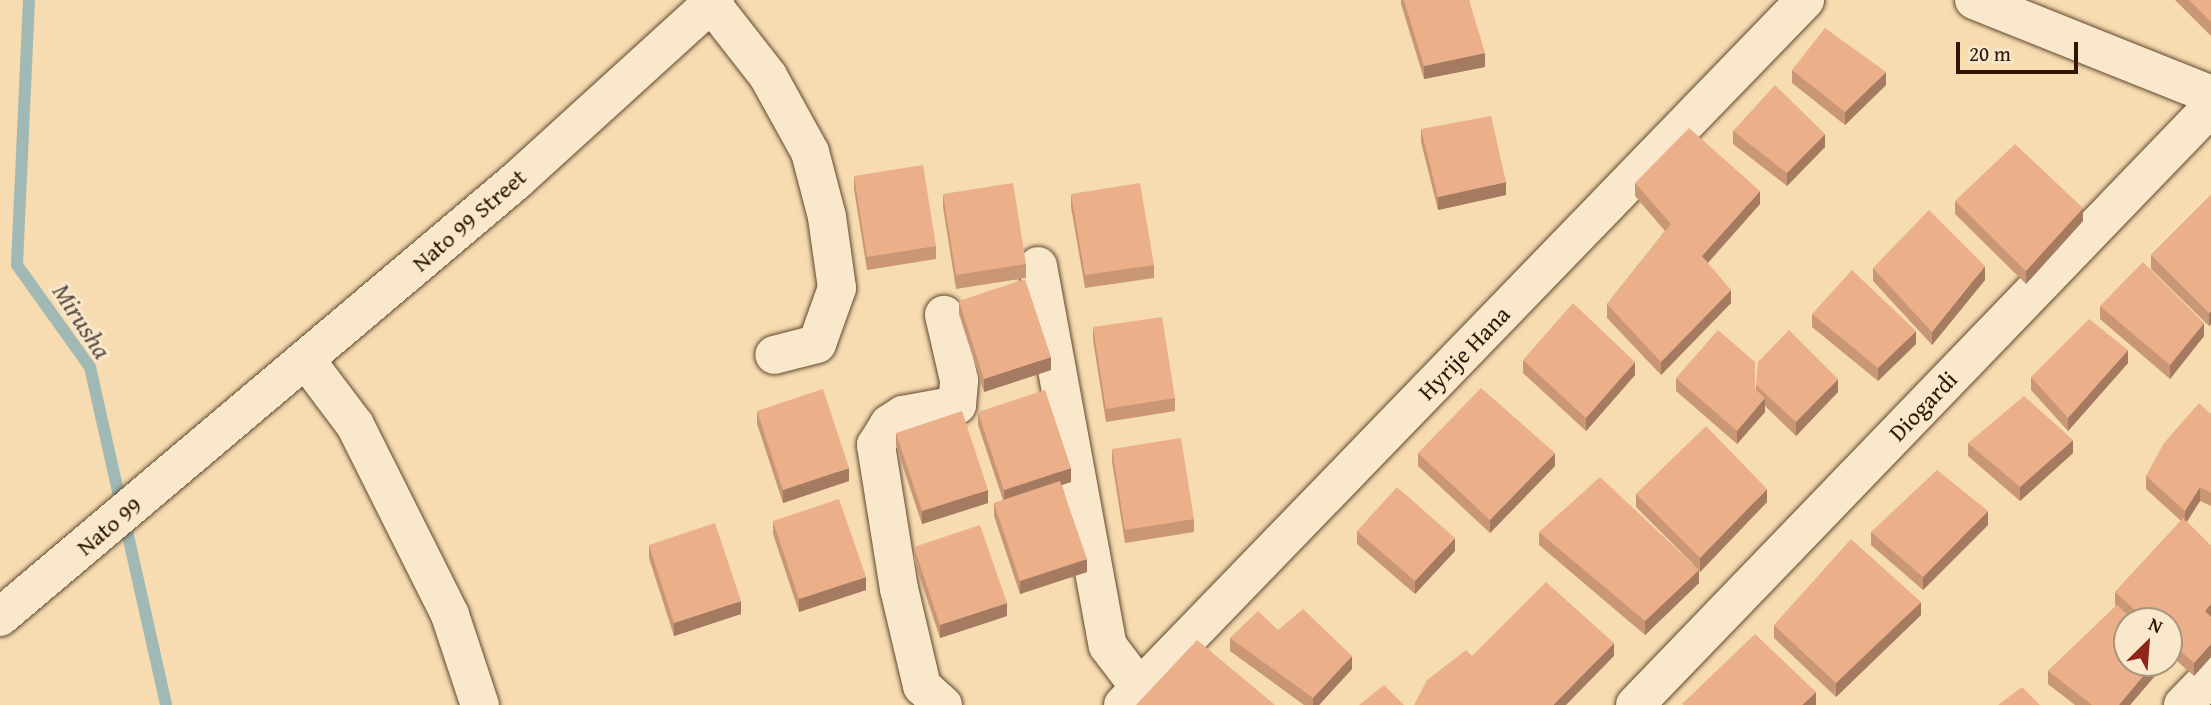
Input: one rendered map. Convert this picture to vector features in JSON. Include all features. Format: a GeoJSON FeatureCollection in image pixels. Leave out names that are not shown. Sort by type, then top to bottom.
{"type":"FeatureCollection","features":[{"type":"Feature","properties":{"kind":"street","name":"Hyrije Hana"},"geometry":{"type":"LineString","coordinates":[[1131,697],[1805,0]]}},
{"type":"Feature","properties":{"kind":"street"},"geometry":{"type":"LineString","coordinates":[[1974,0],[2211,95]]}},
{"type":"Feature","properties":{"kind":"street"},"geometry":{"type":"LineString","coordinates":[[713,2],[768,76],[810,152],[827,217],[837,288],[817,344],[774,355]]}},
{"type":"Feature","properties":{"kind":"street","name":"Nato 99 Street"},"geometry":{"type":"LineString","coordinates":[[218,435],[516,180],[713,2]]}},
{"type":"Feature","properties":{"kind":"street","name":"Diogardi"},"geometry":{"type":"LineString","coordinates":[[1635,705],[2211,107]]}},
{"type":"Feature","properties":{"kind":"street"},"geometry":{"type":"LineString","coordinates":[[1038,266],[1108,646],[1131,697]]}},
{"type":"Feature","properties":{"kind":"street"},"geometry":{"type":"LineString","coordinates":[[943,705],[922,686],[899,589],[877,446],[889,424],[903,415],[957,405],[958,380],[944,315]]}},
{"type":"Feature","properties":{"kind":"street"},"geometry":{"type":"LineString","coordinates":[[306,360],[355,425],[450,615],[480,705]]}},
{"type":"Feature","properties":{"kind":"street","name":"Nato 99"},"geometry":{"type":"LineString","coordinates":[[0,617],[218,435]]}},
{"type":"Feature","properties":{"kind":"street"},"geometry":{"type":"LineString","coordinates":[[2183,705],[2211,677]]}},
{"type":"Feature","properties":{"kind":"building"},"geometry":{"type":"Polygon","coordinates":[[[1404,0],[1469,0],[1485,53],[1424,66],[1404,0]]]}},
{"type":"Feature","properties":{"kind":"building"},"geometry":{"type":"Polygon","coordinates":[[[2189,0],[2211,0],[2211,22],[2189,0]]]}},
{"type":"Feature","properties":{"kind":"building"},"geometry":{"type":"Polygon","coordinates":[[[1825,28],[1886,72],[1845,112],[1792,70],[1825,28]]]}},
{"type":"Feature","properties":{"kind":"building"},"geometry":{"type":"Polygon","coordinates":[[[1775,85],[1825,134],[1787,173],[1733,131],[1775,85]]]}},
{"type":"Feature","properties":{"kind":"building"},"geometry":{"type":"Polygon","coordinates":[[[1491,116],[1506,182],[1438,197],[1421,129],[1491,116]]]}},
{"type":"Feature","properties":{"kind":"building"},"geometry":{"type":"Polygon","coordinates":[[[1689,128],[1760,191],[1702,256],[1731,290],[1661,362],[1607,304],[1671,224],[1635,183],[1689,128]]]}},
{"type":"Feature","properties":{"kind":"building"},"geometry":{"type":"Polygon","coordinates":[[[2015,144],[2083,208],[2026,271],[1955,201],[2015,144]]]}},
{"type":"Feature","properties":{"kind":"building"},"geometry":{"type":"Polygon","coordinates":[[[923,165],[936,246],[867,257],[854,176],[923,165]]]}},
{"type":"Feature","properties":{"kind":"building"},"geometry":{"type":"Polygon","coordinates":[[[1013,183],[1026,264],[956,275],[943,194],[1013,183]]]}},
{"type":"Feature","properties":{"kind":"building"},"geometry":{"type":"Polygon","coordinates":[[[1140,183],[1154,265],[1085,275],[1071,194],[1140,183]]]}},
{"type":"Feature","properties":{"kind":"building"},"geometry":{"type":"Polygon","coordinates":[[[2211,195],[2211,311],[2209,313],[2151,255],[2211,195]]]}},
{"type":"Feature","properties":{"kind":"building"},"geometry":{"type":"Polygon","coordinates":[[[1929,210],[1985,266],[1932,332],[1873,268],[1929,210]]]}},
{"type":"Feature","properties":{"kind":"building"},"geometry":{"type":"Polygon","coordinates":[[[2143,262],[2204,323],[2170,365],[2100,306],[2143,262]]]}},
{"type":"Feature","properties":{"kind":"building"},"geometry":{"type":"Polygon","coordinates":[[[1852,270],[1916,331],[1878,368],[1812,314],[1852,270]]]}},
{"type":"Feature","properties":{"kind":"building"},"geometry":{"type":"Polygon","coordinates":[[[1025,279],[1051,357],[984,379],[959,301],[1025,279]]]}},
{"type":"Feature","properties":{"kind":"building"},"geometry":{"type":"Polygon","coordinates":[[[1573,303],[1635,362],[1586,418],[1523,360],[1573,303]]]}},
{"type":"Feature","properties":{"kind":"building"},"geometry":{"type":"Polygon","coordinates":[[[1162,317],[1175,398],[1106,409],[1093,327],[1162,317]]]}},
{"type":"Feature","properties":{"kind":"building"},"geometry":{"type":"Polygon","coordinates":[[[2089,319],[2128,350],[2068,418],[2031,377],[2089,319]]]}},
{"type":"Feature","properties":{"kind":"building"},"geometry":{"type":"Polygon","coordinates":[[[1718,330],[1755,362],[1755,389],[1765,398],[1737,431],[1676,378],[1718,330]]]}},
{"type":"Feature","properties":{"kind":"building"},"geometry":{"type":"Polygon","coordinates":[[[1789,330],[1838,379],[1796,422],[1756,385],[1758,362],[1789,330]]]}},
{"type":"Feature","properties":{"kind":"building"},"geometry":{"type":"Polygon","coordinates":[[[1481,388],[1555,453],[1490,520],[1418,453],[1481,388]]]}},
{"type":"Feature","properties":{"kind":"building"},"geometry":{"type":"Polygon","coordinates":[[[823,389],[849,468],[783,490],[757,411],[823,389]]]}},
{"type":"Feature","properties":{"kind":"building"},"geometry":{"type":"Polygon","coordinates":[[[1045,390],[1071,468],[1004,490],[978,412],[1045,390]]]}},
{"type":"Feature","properties":{"kind":"building"},"geometry":{"type":"Polygon","coordinates":[[[2024,396],[2073,440],[2020,487],[1968,443],[2024,396]]]}},
{"type":"Feature","properties":{"kind":"building"},"geometry":{"type":"Polygon","coordinates":[[[2199,403],[2211,414],[2211,493],[2200,487],[2185,511],[2146,476],[2164,443],[2199,403]]]}},
{"type":"Feature","properties":{"kind":"building"},"geometry":{"type":"Polygon","coordinates":[[[962,411],[988,490],[922,511],[896,433],[962,411]]]}},
{"type":"Feature","properties":{"kind":"building"},"geometry":{"type":"Polygon","coordinates":[[[1706,426],[1767,489],[1700,558],[1636,494],[1706,426]]]}},
{"type":"Feature","properties":{"kind":"building"},"geometry":{"type":"Polygon","coordinates":[[[1181,438],[1194,519],[1125,530],[1112,449],[1181,438]]]}},
{"type":"Feature","properties":{"kind":"building"},"geometry":{"type":"Polygon","coordinates":[[[1937,470],[1988,511],[1923,577],[1871,532],[1937,470]]]}},
{"type":"Feature","properties":{"kind":"building"},"geometry":{"type":"Polygon","coordinates":[[[1600,477],[1699,570],[1645,621],[1539,532],[1600,477]]]}},
{"type":"Feature","properties":{"kind":"building"},"geometry":{"type":"Polygon","coordinates":[[[1060,481],[1087,559],[1020,581],[994,503],[1060,481]]]}},
{"type":"Feature","properties":{"kind":"building"},"geometry":{"type":"Polygon","coordinates":[[[1397,487],[1455,538],[1415,581],[1357,531],[1397,487]]]}},
{"type":"Feature","properties":{"kind":"building"},"geometry":{"type":"Polygon","coordinates":[[[839,499],[866,577],[799,599],[773,521],[839,499]]]}},
{"type":"Feature","properties":{"kind":"building"},"geometry":{"type":"Polygon","coordinates":[[[2183,518],[2211,546],[2211,604],[2205,611],[2211,617],[2211,644],[2194,663],[2183,653],[2183,607],[2132,607],[2115,592],[2183,518]]]}},
{"type":"Feature","properties":{"kind":"building"},"geometry":{"type":"Polygon","coordinates":[[[715,523],[741,601],[674,623],[649,545],[715,523]]]}},
{"type":"Feature","properties":{"kind":"building"},"geometry":{"type":"Polygon","coordinates":[[[980,525],[1007,603],[940,625],[914,547],[980,525]]]}},
{"type":"Feature","properties":{"kind":"building"},"geometry":{"type":"Polygon","coordinates":[[[1851,539],[1921,602],[1836,683],[1774,625],[1851,539]]]}},
{"type":"Feature","properties":{"kind":"building"},"geometry":{"type":"Polygon","coordinates":[[[1546,582],[1614,643],[1553,705],[1414,705],[1427,680],[1466,650],[1472,656],[1546,582]]]}},
{"type":"Feature","properties":{"kind":"building"},"geometry":{"type":"Polygon","coordinates":[[[1303,609],[1352,656],[1313,698],[1230,638],[1258,611],[1278,630],[1303,609]]]}},
{"type":"Feature","properties":{"kind":"building"},"geometry":{"type":"Polygon","coordinates":[[[2113,609],[2113,677],[2142,677],[2119,705],[2092,705],[2048,671],[2113,609]]]}},
{"type":"Feature","properties":{"kind":"building"},"geometry":{"type":"Polygon","coordinates":[[[1755,634],[1816,692],[1802,705],[1682,704],[1755,634]]]}},
{"type":"Feature","properties":{"kind":"building"},"geometry":{"type":"Polygon","coordinates":[[[1197,640],[1275,705],[1136,705],[1197,640]]]}},
{"type":"Feature","properties":{"kind":"building"},"geometry":{"type":"Polygon","coordinates":[[[1384,685],[1404,705],[1359,705],[1384,685]]]}},
{"type":"Feature","properties":{"kind":"building"},"geometry":{"type":"Polygon","coordinates":[[[2022,687],[2040,705],[1998,705],[2022,687]]]}},
{"type":"Feature","properties":{"kind":"waterway","name":"Mirusha"},"geometry":{"type":"LineString","coordinates":[[29,0],[17,265],[90,367],[166,705]]}}]}
